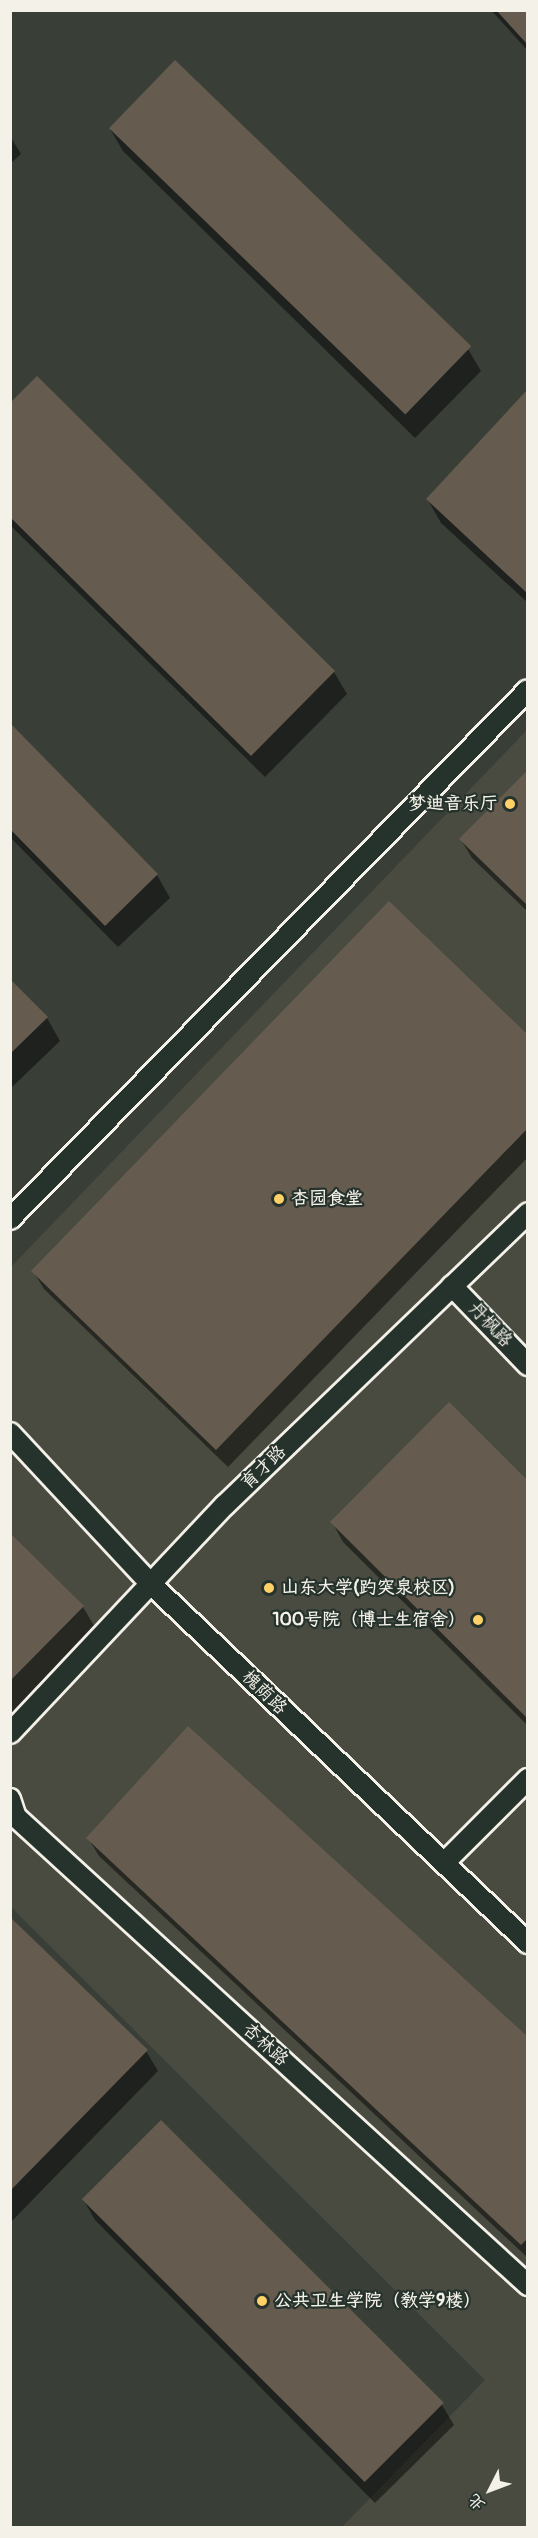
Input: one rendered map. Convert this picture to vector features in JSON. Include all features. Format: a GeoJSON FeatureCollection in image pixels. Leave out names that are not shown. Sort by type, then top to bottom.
{"type":"FeatureCollection","features":[{"type":"Feature","properties":{"kind":"lane"},"geometry":{"type":"LineString","coordinates":[[10,1219],[528,690]]}},
{"type":"Feature","properties":{"kind":"lane","name":"育才路"},"geometry":{"type":"LineString","coordinates":[[10,1733],[225,1505],[528,1213]]}},
{"type":"Feature","properties":{"kind":"lane","name":"丹枫路"},"geometry":{"type":"LineString","coordinates":[[452,1286],[528,1365]]}},
{"type":"Feature","properties":{"kind":"lane","name":"槐荫路"},"geometry":{"type":"LineString","coordinates":[[10,1433],[151,1584],[528,1943]]}},
{"type":"Feature","properties":{"kind":"lane"},"geometry":{"type":"LineString","coordinates":[[444,1863],[528,1779]]}},
{"type":"Feature","properties":{"kind":"lane","name":"杏林路"},"geometry":{"type":"LineString","coordinates":[[10,1799],[16,1817],[528,2285]]}},
{"type":"Feature","properties":{"kind":"shaded area","name":"山东大学(趵突泉校区)"},"geometry":{"type":"Polygon","coordinates":[[[527,730],[527,2527],[342,2527],[485,2380],[11,1907],[10,1268],[527,730]]]}},
{"type":"Feature","properties":{"kind":"building"},"geometry":{"type":"Polygon","coordinates":[[[496,10],[528,10],[528,45],[496,10]]]}},
{"type":"Feature","properties":{"kind":"building"},"geometry":{"type":"Polygon","coordinates":[[[175,60],[471,346],[405,415],[109,128],[175,60]]]}},
{"type":"Feature","properties":{"kind":"building"},"geometry":{"type":"Polygon","coordinates":[[[37,376],[335,671],[251,756],[10,517],[10,403],[37,376]]]}},
{"type":"Feature","properties":{"kind":"building"},"geometry":{"type":"Polygon","coordinates":[[[528,389],[528,594],[426,499],[528,389]]]}},
{"type":"Feature","properties":{"kind":"building"},"geometry":{"type":"Polygon","coordinates":[[[10,723],[158,874],[105,926],[10,829],[10,723]]]}},
{"type":"Feature","properties":{"kind":"building","name":"梦迪音乐厅"},"geometry":{"type":"Polygon","coordinates":[[[528,770],[528,906],[459,839],[528,770]]]}},
{"type":"Feature","properties":{"kind":"building","name":"杏园食堂"},"geometry":{"type":"Polygon","coordinates":[[[389,901],[528,1035],[528,1128],[216,1450],[31,1271],[389,901]]]}},
{"type":"Feature","properties":{"kind":"building"},"geometry":{"type":"Polygon","coordinates":[[[10,979],[48,1017],[10,1054],[10,979]]]}},
{"type":"Feature","properties":{"kind":"building","name":"100号院（博士生宿舍）"},"geometry":{"type":"Polygon","coordinates":[[[449,1402],[528,1481],[528,1719],[330,1522],[449,1402]]]}},
{"type":"Feature","properties":{"kind":"building"},"geometry":{"type":"Polygon","coordinates":[[[10,1533],[84,1606],[10,1681],[10,1533]]]}},
{"type":"Feature","properties":{"kind":"building"},"geometry":{"type":"Polygon","coordinates":[[[188,1726],[528,2037],[528,2238],[521,2245],[86,1838],[188,1726]]]}},
{"type":"Feature","properties":{"kind":"building"},"geometry":{"type":"Polygon","coordinates":[[[10,1917],[148,2050],[10,2191],[10,1917]]]}},
{"type":"Feature","properties":{"kind":"building","name":"公共卫生学院（教学9楼）"},"geometry":{"type":"Polygon","coordinates":[[[161,2120],[444,2403],[365,2482],[82,2199],[161,2120]]]}},
{"type":"Feature","properties":{"kind":"place","name":"梦迪音乐厅"},"geometry":{"type":"Point","coordinates":[510,804]}},
{"type":"Feature","properties":{"kind":"place","name":"杏园食堂"},"geometry":{"type":"Point","coordinates":[279,1199]}},
{"type":"Feature","properties":{"kind":"place","name":"山东大学(趵突泉校区)"},"geometry":{"type":"Point","coordinates":[269,1588]}},
{"type":"Feature","properties":{"kind":"place","name":"100号院（博士生宿舍）"},"geometry":{"type":"Point","coordinates":[478,1620]}},
{"type":"Feature","properties":{"kind":"place","name":"公共卫生学院（教学9楼）"},"geometry":{"type":"Point","coordinates":[262,2301]}}]}
